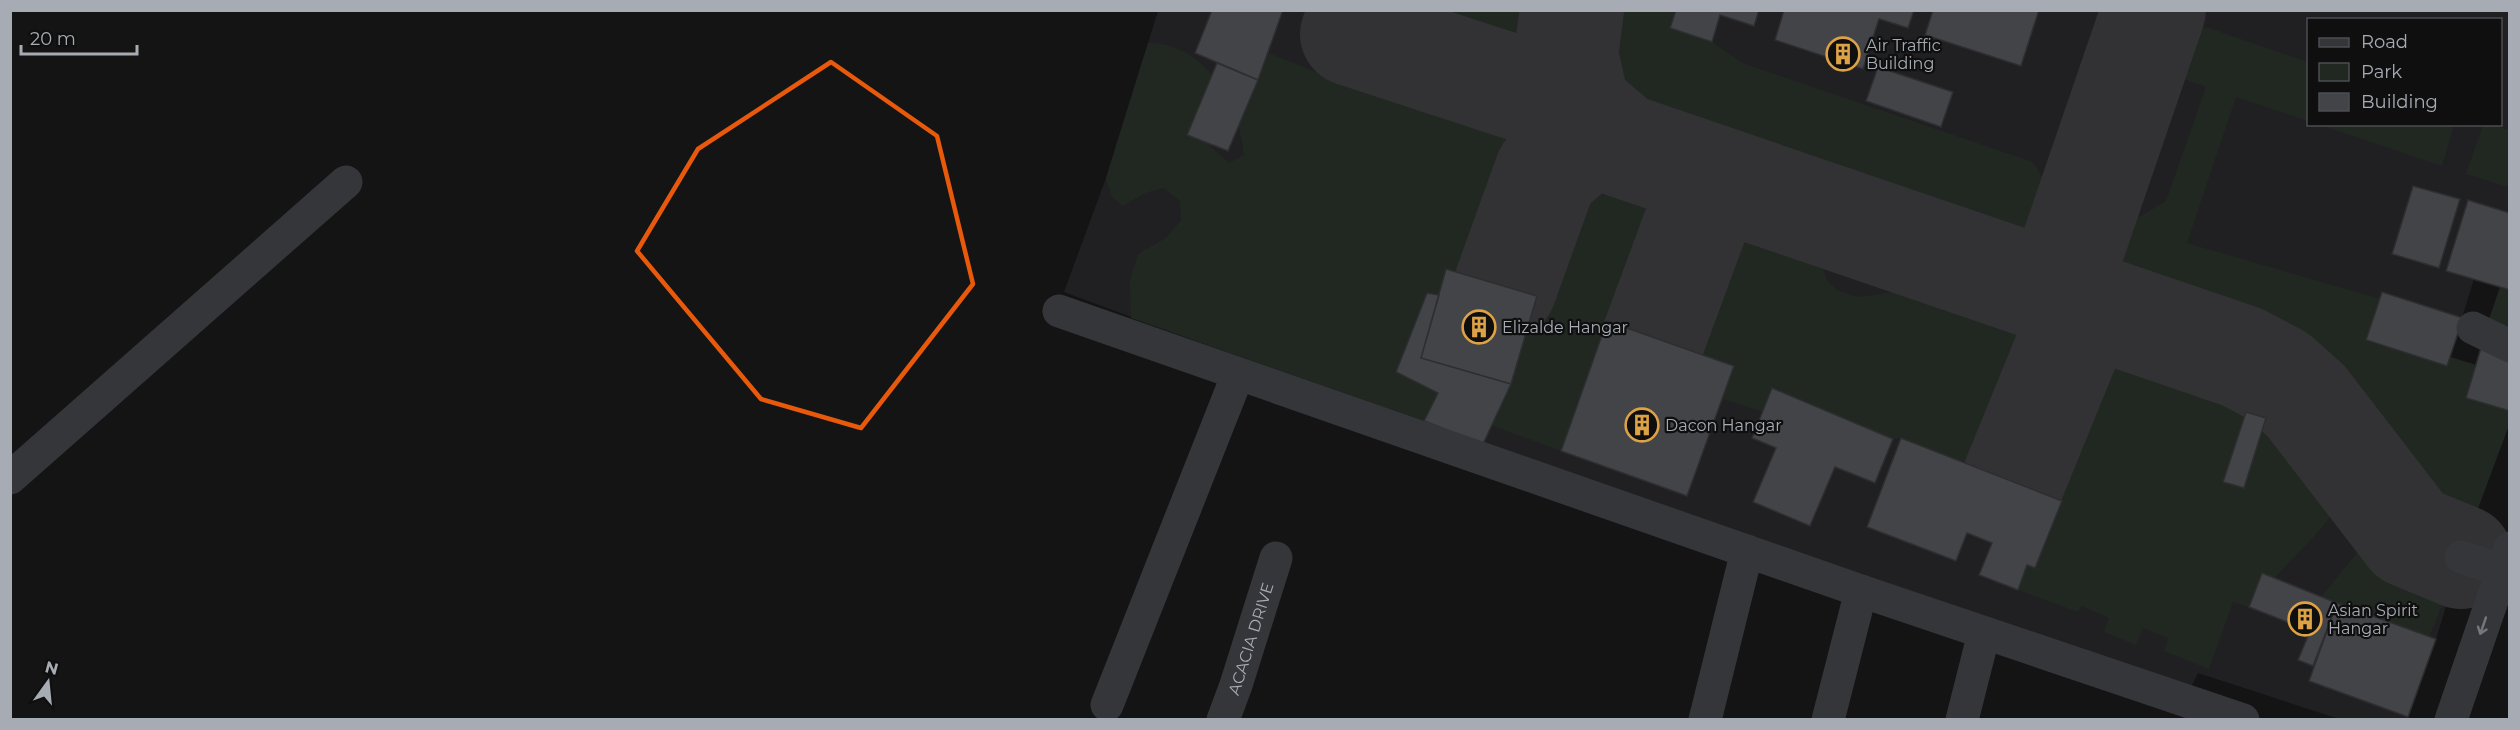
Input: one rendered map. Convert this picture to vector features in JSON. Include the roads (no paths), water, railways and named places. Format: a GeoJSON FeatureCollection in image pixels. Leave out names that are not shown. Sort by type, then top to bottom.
{"type":"FeatureCollection","features":[{"type":"Feature","properties":{"kind":"street"},"geometry":{"type":"LineString","coordinates":[[10,478],[346,182]]}},
{"type":"Feature","properties":{"kind":"street"},"geometry":{"type":"LineString","coordinates":[[1059,311],[1861,591],[2243,720]]}},
{"type":"Feature","properties":{"kind":"street"},"geometry":{"type":"LineString","coordinates":[[2473,328],[2510,346]]}},
{"type":"Feature","properties":{"kind":"street"},"geometry":{"type":"LineString","coordinates":[[1107,705],[1238,374]]}},
{"type":"Feature","properties":{"kind":"street"},"geometry":{"type":"LineString","coordinates":[[1705,720],[1747,551]]}},
{"type":"Feature","properties":{"kind":"street"},"geometry":{"type":"LineString","coordinates":[[2451,720],[2507,562],[2462,557]]}},
{"type":"Feature","properties":{"kind":"street","name":"ACACIA DRIVE"},"geometry":{"type":"LineString","coordinates":[[1223,720],[1276,558]]}},
{"type":"Feature","properties":{"kind":"street"},"geometry":{"type":"LineString","coordinates":[[1828,720],[1861,591]]}},
{"type":"Feature","properties":{"kind":"street"},"geometry":{"type":"LineString","coordinates":[[1962,720],[1984,633]]}},
{"type":"Feature","properties":{"kind":"place","name":"Air Traffic Building"},"geometry":{"type":"Point","coordinates":[1843,54]}},
{"type":"Feature","properties":{"kind":"place","name":"Elizalde Hangar"},"geometry":{"type":"Point","coordinates":[1479,327]}},
{"type":"Feature","properties":{"kind":"place","name":"Dacon Hangar"},"geometry":{"type":"Point","coordinates":[1642,425]}},
{"type":"Feature","properties":{"kind":"place","name":"Asian Spirit Hangar"},"geometry":{"type":"Point","coordinates":[2305,619]}}]}
